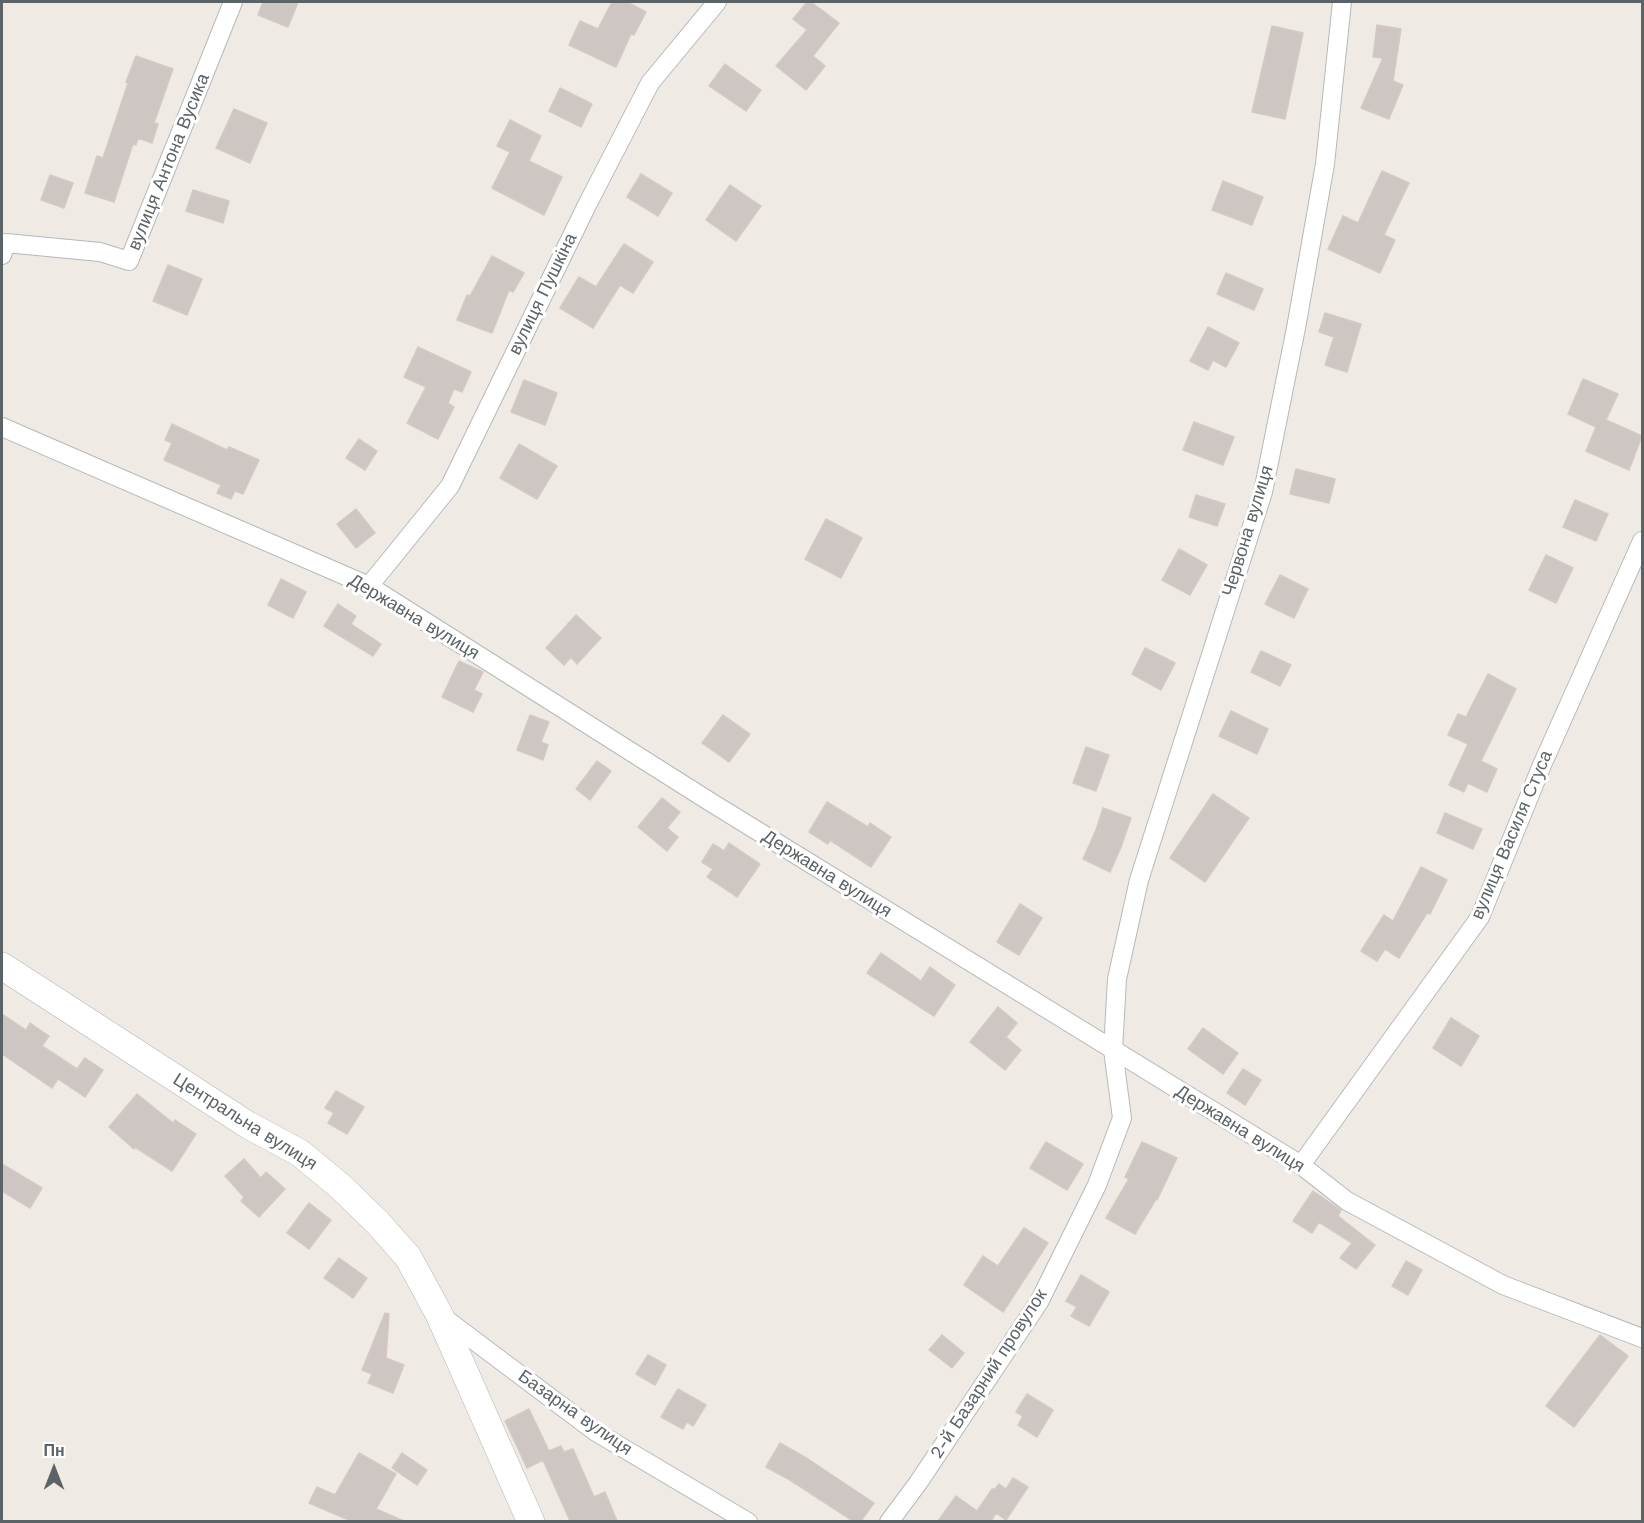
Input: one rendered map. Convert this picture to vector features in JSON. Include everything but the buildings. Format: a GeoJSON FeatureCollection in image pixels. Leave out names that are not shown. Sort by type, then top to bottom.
{"type":"FeatureCollection","features":[{"type":"Feature","properties":{"kind":"main road","name":"Центральна вулиця"},"geometry":{"type":"LineString","coordinates":[[2,966],[248,1125],[300,1153],[378,1223],[408,1257],[439,1314],[531,1521]]}},
{"type":"Feature","properties":{"kind":"street","name":"вулиця Антона Вусика"},"geometry":{"type":"LineString","coordinates":[[3,246],[100,252],[129,261],[233,2]]}},
{"type":"Feature","properties":{"kind":"street","name":"вулиця Пушкіна"},"geometry":{"type":"LineString","coordinates":[[369,585],[450,486],[587,205],[650,83],[717,2]]}},
{"type":"Feature","properties":{"kind":"street","name":"Червона вулиця"},"geometry":{"type":"LineString","coordinates":[[1113,1050],[1117,979],[1138,880],[1263,492],[1296,328],[1325,164],[1342,2]]}},
{"type":"Feature","properties":{"kind":"street","name":"Державна вулиця"},"geometry":{"type":"LineString","coordinates":[[2,427],[369,585],[712,803],[1301,1165],[1347,1201],[1503,1285],[1642,1338]]}},
{"type":"Feature","properties":{"kind":"street","name":"вулиця Василя Стуса"},"geometry":{"type":"LineString","coordinates":[[1301,1165],[1480,917],[1542,765],[1642,541]]}},
{"type":"Feature","properties":{"kind":"street","name":"2-й Базарний провулок"},"geometry":{"type":"LineString","coordinates":[[889,1521],[1039,1302],[1097,1185],[1122,1118],[1113,1050]]}},
{"type":"Feature","properties":{"kind":"street","name":"Базарна вулиця"},"geometry":{"type":"LineString","coordinates":[[439,1314],[596,1432],[748,1521]]}}]}
